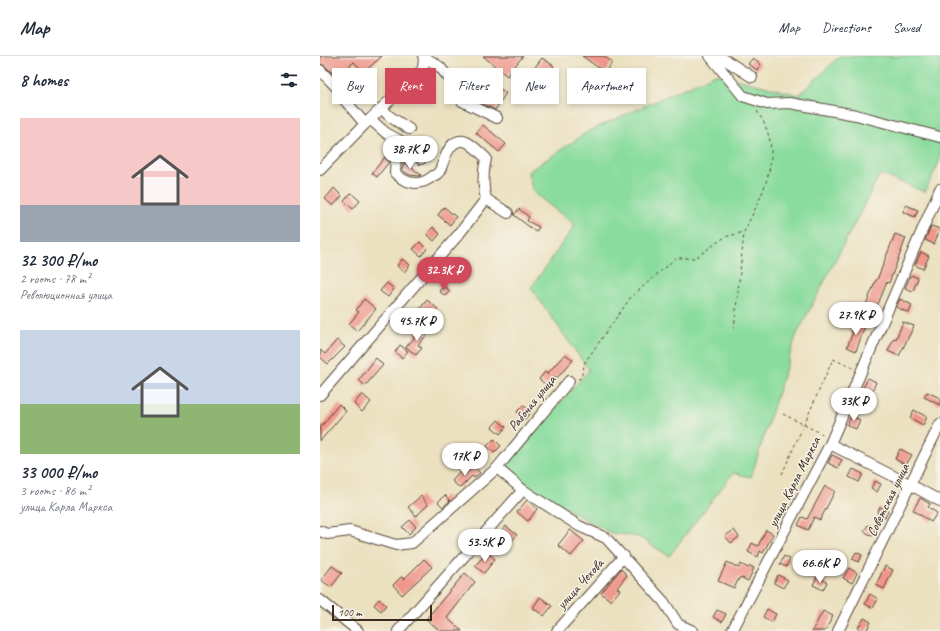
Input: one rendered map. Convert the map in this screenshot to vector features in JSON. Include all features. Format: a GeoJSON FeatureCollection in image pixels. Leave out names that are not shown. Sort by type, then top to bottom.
{"type":"FeatureCollection","features":[{"type":"Feature","properties":{"kind":"street"},"geometry":{"type":"LineString","coordinates":[[423,57],[435,56]]}},
{"type":"Feature","properties":{"kind":"street"},"geometry":{"type":"LineString","coordinates":[[710,56],[742,96],[768,104],[790,103],[856,115],[940,137]]}},
{"type":"Feature","properties":{"kind":"street"},"geometry":{"type":"LineString","coordinates":[[719,56],[752,77]]}},
{"type":"Feature","properties":{"kind":"street"},"geometry":{"type":"LineString","coordinates":[[320,170],[367,121],[423,69],[423,57]]}},
{"type":"Feature","properties":{"kind":"street"},"geometry":{"type":"LineString","coordinates":[[423,57],[440,67],[452,82],[462,101],[496,118]]}},
{"type":"Feature","properties":{"kind":"street"},"geometry":{"type":"LineString","coordinates":[[320,70],[332,83]]}},
{"type":"Feature","properties":{"kind":"street"},"geometry":{"type":"LineString","coordinates":[[349,104],[367,121],[386,134],[406,144],[421,159]]}},
{"type":"Feature","properties":{"kind":"street"},"geometry":{"type":"LineString","coordinates":[[382,108],[389,116],[409,130]]}},
{"type":"Feature","properties":{"kind":"street"},"geometry":{"type":"LineString","coordinates":[[397,140],[395,173],[410,183],[421,183],[429,180],[440,172],[447,152],[458,142],[467,142],[486,158],[483,173],[486,199],[508,213]]}},
{"type":"Feature","properties":{"kind":"street","name":"улица Карла Маркса"},"geometry":{"type":"LineString","coordinates":[[732,631],[830,444],[940,188]]}},
{"type":"Feature","properties":{"kind":"street"},"geometry":{"type":"LineString","coordinates":[[320,395],[459,234],[486,199]]}},
{"type":"Feature","properties":{"kind":"street"},"geometry":{"type":"LineString","coordinates":[[320,379],[328,385]]}},
{"type":"Feature","properties":{"kind":"street","name":"Рабочая улица"},"geometry":{"type":"LineString","coordinates":[[320,531],[327,534],[350,531],[396,545],[412,543],[497,468],[569,381]]}},
{"type":"Feature","properties":{"kind":"street","name":"Советская улица"},"geometry":{"type":"LineString","coordinates":[[838,631],[940,424]]}},
{"type":"Feature","properties":{"kind":"street"},"geometry":{"type":"LineString","coordinates":[[830,444],[940,501]]}},
{"type":"Feature","properties":{"kind":"street"},"geometry":{"type":"LineString","coordinates":[[497,468],[523,490],[579,526],[606,538],[624,556],[664,602],[678,624],[693,631]]}},
{"type":"Feature","properties":{"kind":"street"},"geometry":{"type":"LineString","coordinates":[[398,631],[523,490]]}},
{"type":"Feature","properties":{"kind":"street","name":"улица Чехова"},"geometry":{"type":"LineString","coordinates":[[557,631],[624,556]]}},
{"type":"Feature","properties":{"kind":"street"},"geometry":{"type":"LineString","coordinates":[[320,600],[358,631]]}},
{"type":"Feature","properties":{"kind":"path"},"geometry":{"type":"LineString","coordinates":[[734,329],[744,232],[769,177],[771,165],[771,152],[767,129],[755,108]]}},
{"type":"Feature","properties":{"kind":"path"},"geometry":{"type":"LineString","coordinates":[[569,381],[581,378],[585,362],[631,297],[676,258],[696,258],[725,237],[744,232]]}},
{"type":"Feature","properties":{"kind":"path"},"geometry":{"type":"LineString","coordinates":[[782,474],[833,359],[861,372]]}},
{"type":"Feature","properties":{"kind":"path"},"geometry":{"type":"LineString","coordinates":[[783,414],[823,433],[830,444]]}},
{"type":"Feature","properties":{"kind":"green space"},"geometry":{"type":"Polygon","coordinates":[[[840,56],[940,56],[940,160],[925,192],[880,174],[796,336],[751,477],[733,473],[669,556],[639,537],[611,533],[531,490],[504,467],[589,370],[531,288],[575,225],[533,192],[528,172],[589,131],[716,74],[799,95],[840,56]]]}},
{"type":"Feature","properties":{"kind":"building"},"geometry":{"type":"Polygon","coordinates":[[[320,56],[382,56],[368,68],[360,68],[354,62],[348,68],[332,68],[332,73],[325,66],[320,64],[320,56]]]}},
{"type":"Feature","properties":{"kind":"building"},"geometry":{"type":"Polygon","coordinates":[[[483,56],[523,56],[513,68],[511,68],[511,71],[507,76],[503,73],[503,68],[497,68],[483,56]]]}},
{"type":"Feature","properties":{"kind":"building"},"geometry":{"type":"Polygon","coordinates":[[[582,56],[604,56],[612,62],[609,68],[599,68],[582,56]]]}},
{"type":"Feature","properties":{"kind":"building"},"geometry":{"type":"Polygon","coordinates":[[[542,58],[554,66],[552,68],[534,68],[542,58]]]}},
{"type":"Feature","properties":{"kind":"building"},"geometry":{"type":"Polygon","coordinates":[[[753,58],[761,64],[757,70],[748,64],[753,58]]]}},
{"type":"Feature","properties":{"kind":"building"},"geometry":{"type":"Polygon","coordinates":[[[503,91],[506,93],[503,98],[503,91]]]}},
{"type":"Feature","properties":{"kind":"building"},"geometry":{"type":"Polygon","coordinates":[[[483,104],[499,104],[495,110],[483,104]]]}},
{"type":"Feature","properties":{"kind":"building"},"geometry":{"type":"Polygon","coordinates":[[[483,125],[506,144],[499,152],[476,133],[483,125]]]}},
{"type":"Feature","properties":{"kind":"building"},"geometry":{"type":"Polygon","coordinates":[[[385,157],[389,162],[377,177],[372,173],[385,157]]]}},
{"type":"Feature","properties":{"kind":"building"},"geometry":{"type":"Polygon","coordinates":[[[404,162],[421,175],[410,175],[402,170],[404,162]]]}},
{"type":"Feature","properties":{"kind":"building"},"geometry":{"type":"Polygon","coordinates":[[[334,188],[342,196],[333,206],[325,199],[334,188]]]}},
{"type":"Feature","properties":{"kind":"building"},"geometry":{"type":"Polygon","coordinates":[[[351,193],[360,201],[353,209],[344,201],[351,193]]]}},
{"type":"Feature","properties":{"kind":"building"},"geometry":{"type":"Polygon","coordinates":[[[906,205],[918,210],[915,217],[903,212],[906,205]]]}},
{"type":"Feature","properties":{"kind":"building"},"geometry":{"type":"Polygon","coordinates":[[[444,207],[456,217],[450,225],[438,215],[444,207]]]}},
{"type":"Feature","properties":{"kind":"building"},"geometry":{"type":"Polygon","coordinates":[[[519,209],[529,217],[527,221],[539,227],[536,232],[514,215],[519,209]]]}},
{"type":"Feature","properties":{"kind":"building"},"geometry":{"type":"Polygon","coordinates":[[[931,226],[940,229],[934,244],[925,240],[931,226]]]}},
{"type":"Feature","properties":{"kind":"building"},"geometry":{"type":"Polygon","coordinates":[[[433,227],[440,234],[434,241],[427,234],[433,227]]]}},
{"type":"Feature","properties":{"kind":"building"},"geometry":{"type":"Polygon","coordinates":[[[895,234],[906,238],[889,283],[887,282],[875,311],[865,307],[895,234]]]}},
{"type":"Feature","properties":{"kind":"building"},"geometry":{"type":"Polygon","coordinates":[[[420,242],[427,249],[421,256],[413,249],[420,242]]]}},
{"type":"Feature","properties":{"kind":"building"},"geometry":{"type":"Polygon","coordinates":[[[921,252],[929,256],[923,269],[915,265],[921,252]]]}},
{"type":"Feature","properties":{"kind":"building"},"geometry":{"type":"Polygon","coordinates":[[[402,259],[410,265],[404,272],[397,266],[402,259]]]}},
{"type":"Feature","properties":{"kind":"building"},"geometry":{"type":"Polygon","coordinates":[[[458,264],[468,271],[459,282],[450,274],[458,264]]]}},
{"type":"Feature","properties":{"kind":"building"},"geometry":{"type":"Polygon","coordinates":[[[911,275],[918,278],[913,291],[905,288],[911,275]]]}},
{"type":"Feature","properties":{"kind":"building"},"geometry":{"type":"Polygon","coordinates":[[[387,283],[394,289],[388,297],[380,291],[387,283]]]}},
{"type":"Feature","properties":{"kind":"building"},"geometry":{"type":"Polygon","coordinates":[[[444,286],[450,291],[445,296],[439,291],[444,286]]]}},
{"type":"Feature","properties":{"kind":"building"},"geometry":{"type":"Polygon","coordinates":[[[364,299],[376,309],[357,331],[349,324],[359,312],[356,310],[364,299]]]}},
{"type":"Feature","properties":{"kind":"building"},"geometry":{"type":"Polygon","coordinates":[[[900,299],[912,305],[909,313],[896,307],[900,299]]]}},
{"type":"Feature","properties":{"kind":"building"},"geometry":{"type":"Polygon","coordinates":[[[427,300],[438,309],[433,316],[426,311],[419,320],[414,316],[427,300]]]}},
{"type":"Feature","properties":{"kind":"building"},"geometry":{"type":"Polygon","coordinates":[[[855,322],[865,326],[856,351],[847,347],[855,322]]]}},
{"type":"Feature","properties":{"kind":"building"},"geometry":{"type":"Polygon","coordinates":[[[903,322],[914,326],[899,356],[888,351],[894,338],[896,339],[903,322]]]}},
{"type":"Feature","properties":{"kind":"building"},"geometry":{"type":"Polygon","coordinates":[[[419,328],[427,335],[418,345],[422,348],[416,355],[406,347],[415,337],[413,336],[419,328]]]}},
{"type":"Feature","properties":{"kind":"building"},"geometry":{"type":"Polygon","coordinates":[[[337,340],[345,347],[328,364],[320,357],[320,350],[325,354],[337,340]]]}},
{"type":"Feature","properties":{"kind":"building"},"geometry":{"type":"Polygon","coordinates":[[[400,345],[408,351],[402,358],[395,352],[400,345]]]}},
{"type":"Feature","properties":{"kind":"building"},"geometry":{"type":"Polygon","coordinates":[[[565,354],[573,360],[557,378],[555,376],[547,386],[539,379],[545,372],[547,374],[565,354]]]}},
{"type":"Feature","properties":{"kind":"building"},"geometry":{"type":"Polygon","coordinates":[[[376,358],[383,365],[365,386],[359,380],[376,358]]]}},
{"type":"Feature","properties":{"kind":"building"},"geometry":{"type":"Polygon","coordinates":[[[868,378],[876,382],[872,392],[863,388],[868,378]]]}},
{"type":"Feature","properties":{"kind":"building"},"geometry":{"type":"Polygon","coordinates":[[[927,392],[940,398],[940,405],[924,397],[927,392]]]}},
{"type":"Feature","properties":{"kind":"building"},"geometry":{"type":"Polygon","coordinates":[[[362,394],[371,402],[362,412],[354,404],[362,394]]]}},
{"type":"Feature","properties":{"kind":"building"},"geometry":{"type":"Polygon","coordinates":[[[339,404],[346,411],[320,441],[320,428],[339,404]]]}},
{"type":"Feature","properties":{"kind":"building"},"geometry":{"type":"Polygon","coordinates":[[[523,405],[531,412],[525,419],[517,412],[523,405]]]}},
{"type":"Feature","properties":{"kind":"building"},"geometry":{"type":"Polygon","coordinates":[[[914,410],[927,417],[923,425],[910,418],[914,410]]]}},
{"type":"Feature","properties":{"kind":"building"},"geometry":{"type":"Polygon","coordinates":[[[851,416],[860,420],[856,429],[847,425],[851,416]]]}},
{"type":"Feature","properties":{"kind":"building"},"geometry":{"type":"Polygon","coordinates":[[[498,420],[506,427],[500,434],[492,427],[498,420]]]}},
{"type":"Feature","properties":{"kind":"building"},"geometry":{"type":"Polygon","coordinates":[[[494,439],[501,446],[494,453],[487,446],[494,439]]]}},
{"type":"Feature","properties":{"kind":"building"},"geometry":{"type":"Polygon","coordinates":[[[900,449],[912,455],[906,465],[895,459],[900,449]]]}},
{"type":"Feature","properties":{"kind":"building"},"geometry":{"type":"Polygon","coordinates":[[[832,455],[842,460],[838,468],[828,463],[832,455]]]}},
{"type":"Feature","properties":{"kind":"building"},"geometry":{"type":"Polygon","coordinates":[[[474,466],[480,473],[474,478],[472,476],[460,488],[452,481],[460,472],[464,476],[474,466]]]}},
{"type":"Feature","properties":{"kind":"building"},"geometry":{"type":"Polygon","coordinates":[[[853,469],[863,474],[859,482],[849,477],[853,469]]]}},
{"type":"Feature","properties":{"kind":"building"},"geometry":{"type":"Polygon","coordinates":[[[875,481],[881,484],[877,492],[871,488],[875,481]]]}},
{"type":"Feature","properties":{"kind":"building"},"geometry":{"type":"Polygon","coordinates":[[[825,486],[835,491],[820,520],[814,517],[808,530],[798,525],[802,517],[807,519],[825,486]]]}},
{"type":"Feature","properties":{"kind":"building"},"geometry":{"type":"Polygon","coordinates":[[[445,495],[450,501],[443,507],[438,502],[445,495]]]}},
{"type":"Feature","properties":{"kind":"building"},"geometry":{"type":"Polygon","coordinates":[[[421,496],[428,505],[416,516],[408,507],[421,496]]]}},
{"type":"Feature","properties":{"kind":"building"},"geometry":{"type":"Polygon","coordinates":[[[920,498],[930,504],[928,507],[937,513],[931,522],[913,510],[920,498]]]}},
{"type":"Feature","properties":{"kind":"building"},"geometry":{"type":"Polygon","coordinates":[[[527,500],[537,509],[528,521],[517,512],[527,500]]]}},
{"type":"Feature","properties":{"kind":"building"},"geometry":{"type":"Polygon","coordinates":[[[880,507],[888,511],[885,517],[877,513],[880,507]]]}},
{"type":"Feature","properties":{"kind":"building"},"geometry":{"type":"Polygon","coordinates":[[[410,520],[416,527],[409,534],[402,527],[410,520]]]}},
{"type":"Feature","properties":{"kind":"building"},"geometry":{"type":"Polygon","coordinates":[[[868,525],[876,529],[872,536],[864,531],[868,525]]]}},
{"type":"Feature","properties":{"kind":"building"},"geometry":{"type":"Polygon","coordinates":[[[506,526],[517,535],[507,546],[496,538],[506,526]]]}},
{"type":"Feature","properties":{"kind":"building"},"geometry":{"type":"Polygon","coordinates":[[[570,530],[584,541],[571,556],[558,545],[570,530]]]}},
{"type":"Feature","properties":{"kind":"building"},"geometry":{"type":"Polygon","coordinates":[[[734,530],[739,537],[731,543],[725,536],[734,530]]]}},
{"type":"Feature","properties":{"kind":"building"},"geometry":{"type":"Polygon","coordinates":[[[766,530],[773,534],[763,553],[760,551],[758,557],[748,552],[752,543],[758,546],[766,530]]]}},
{"type":"Feature","properties":{"kind":"building"},"geometry":{"type":"Polygon","coordinates":[[[487,552],[495,559],[484,573],[475,566],[487,552]]]}},
{"type":"Feature","properties":{"kind":"building"},"geometry":{"type":"Polygon","coordinates":[[[856,552],[862,555],[859,562],[852,559],[856,552]]]}},
{"type":"Feature","properties":{"kind":"building"},"geometry":{"type":"Polygon","coordinates":[[[784,556],[790,559],[786,567],[780,564],[784,556]]]}},
{"type":"Feature","properties":{"kind":"building"},"geometry":{"type":"Polygon","coordinates":[[[424,559],[432,567],[402,595],[393,585],[401,577],[404,579],[424,559]]]}},
{"type":"Feature","properties":{"kind":"building"},"geometry":{"type":"Polygon","coordinates":[[[727,562],[739,568],[741,564],[748,568],[750,566],[754,568],[748,581],[740,577],[734,588],[718,581],[727,562]]]}},
{"type":"Feature","properties":{"kind":"building"},"geometry":{"type":"Polygon","coordinates":[[[332,566],[342,573],[331,587],[321,580],[332,566]]]}},
{"type":"Feature","properties":{"kind":"building"},"geometry":{"type":"Polygon","coordinates":[[[885,566],[893,570],[884,589],[876,585],[885,566]]]}},
{"type":"Feature","properties":{"kind":"building"},"geometry":{"type":"Polygon","coordinates":[[[849,568],[857,573],[852,583],[843,578],[849,568]]]}},
{"type":"Feature","properties":{"kind":"building"},"geometry":{"type":"Polygon","coordinates":[[[621,569],[627,575],[617,588],[620,590],[611,601],[601,593],[621,569]]]}},
{"type":"Feature","properties":{"kind":"building"},"geometry":{"type":"Polygon","coordinates":[[[465,573],[475,582],[447,618],[462,631],[440,631],[426,619],[465,573]]]}},
{"type":"Feature","properties":{"kind":"building"},"geometry":{"type":"Polygon","coordinates":[[[778,575],[788,580],[783,588],[774,583],[778,575]]]}},
{"type":"Feature","properties":{"kind":"building"},"geometry":{"type":"Polygon","coordinates":[[[817,577],[827,582],[823,590],[813,585],[817,577]]]}},
{"type":"Feature","properties":{"kind":"building"},"geometry":{"type":"Polygon","coordinates":[[[870,594],[878,599],[873,608],[865,604],[870,594]]]}},
{"type":"Feature","properties":{"kind":"building"},"geometry":{"type":"Polygon","coordinates":[[[540,597],[552,606],[544,616],[533,608],[540,597]]]}},
{"type":"Feature","properties":{"kind":"building"},"geometry":{"type":"Polygon","coordinates":[[[379,599],[386,605],[381,611],[374,605],[379,599]]]}},
{"type":"Feature","properties":{"kind":"building"},"geometry":{"type":"Polygon","coordinates":[[[767,609],[776,614],[772,622],[763,617],[767,609]]]}},
{"type":"Feature","properties":{"kind":"building"},"geometry":{"type":"Polygon","coordinates":[[[717,610],[726,614],[722,622],[713,617],[717,610]]]}},
{"type":"Feature","properties":{"kind":"building"},"geometry":{"type":"Polygon","coordinates":[[[823,611],[833,616],[825,631],[812,631],[823,611]]]}},
{"type":"Feature","properties":{"kind":"building"},"geometry":{"type":"Polygon","coordinates":[[[864,618],[871,622],[866,631],[858,628],[864,618]]]}}]}
